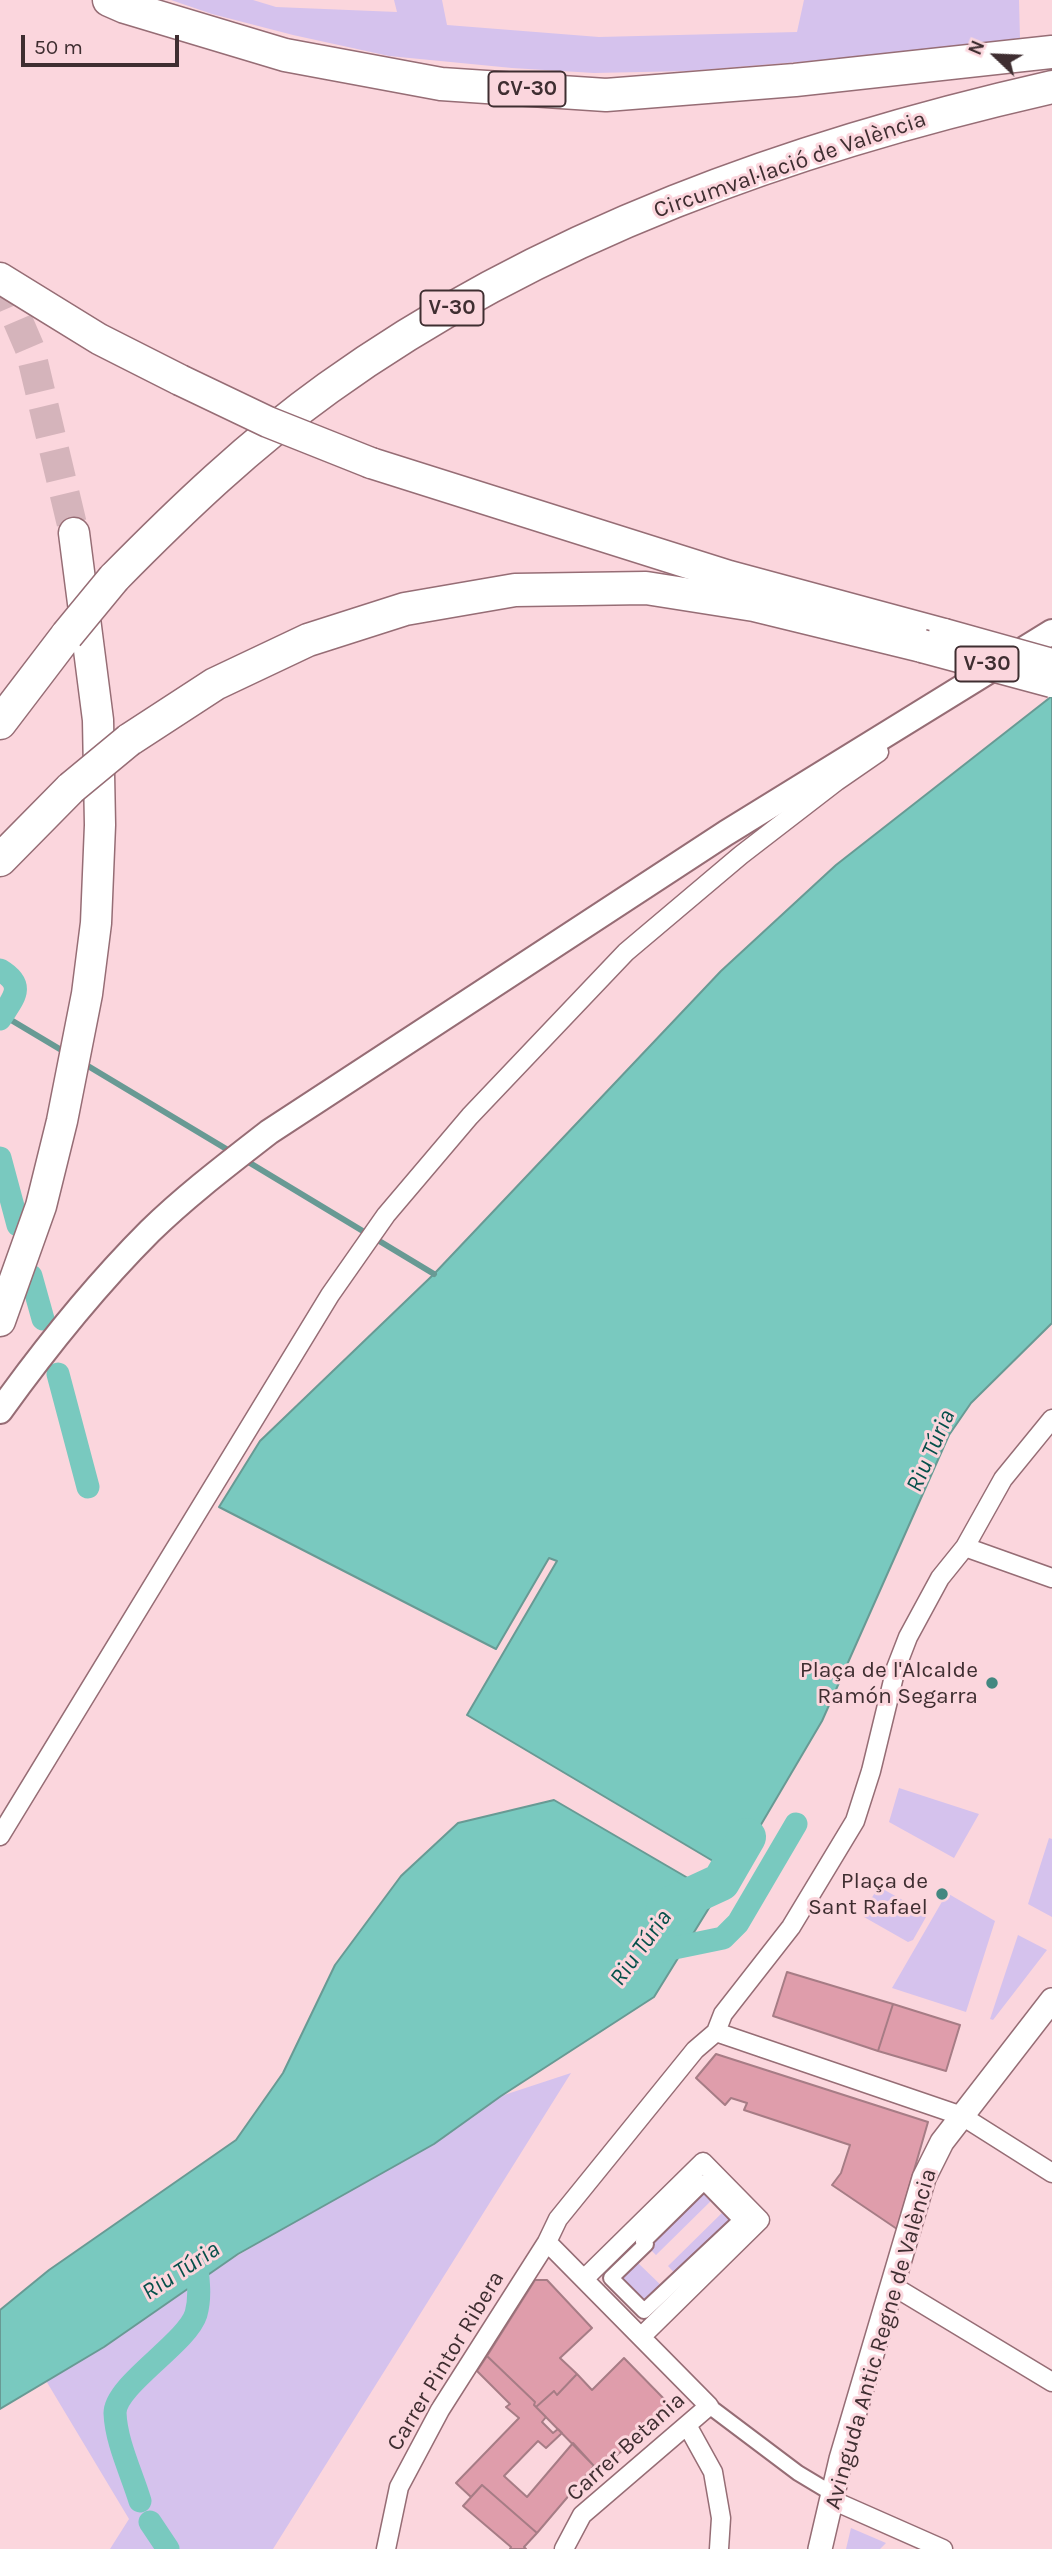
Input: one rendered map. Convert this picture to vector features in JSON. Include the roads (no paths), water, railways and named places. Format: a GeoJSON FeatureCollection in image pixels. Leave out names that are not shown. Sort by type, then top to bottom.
{"type":"FeatureCollection","features":[{"type":"Feature","properties":{"kind":"highway","name":"CV-30"},"geometry":{"type":"LineString","coordinates":[[109,0],[285,55],[441,83],[606,95],[795,80],[1052,52]]}},
{"type":"Feature","properties":{"kind":"highway","name":"Circumval·lació de València"},"geometry":{"type":"LineString","coordinates":[[0,723],[66,635],[114,578],[176,516],[251,448],[328,388],[428,321],[535,263],[687,196],[851,139],[948,111],[1052,87]]}},
{"type":"Feature","properties":{"kind":"highway"},"geometry":{"type":"LineString","coordinates":[[0,278],[99,339],[180,380],[268,422],[371,463],[933,640],[1052,664]]}},
{"type":"Feature","properties":{"kind":"highway"},"geometry":{"type":"LineString","coordinates":[[0,1321],[41,1206],[62,1121],[88,994],[96,923],[100,825],[97,720],[74,533]]}},
{"type":"Feature","properties":{"kind":"highway","name":"V-30"},"geometry":{"type":"LineString","coordinates":[[0,860],[71,788],[129,740],[215,684],[307,640],[405,609],[515,590],[646,588],[754,605],[933,640],[1052,681]]}},
{"type":"Feature","properties":{"kind":"main road"},"geometry":{"type":"LineString","coordinates":[[0,1411],[100,1284],[152,1230],[211,1177],[269,1132],[726,833],[1052,632]]}},
{"type":"Feature","properties":{"kind":"street"},"geometry":{"type":"LineString","coordinates":[[0,1836],[330,1295],[386,1215],[470,1116],[626,952],[741,855],[837,781],[1052,632]]}},
{"type":"Feature","properties":{"kind":"street","name":"Carrer Pintor Ribera"},"geometry":{"type":"LineString","coordinates":[[386,2549],[400,2487],[440,2410],[547,2242],[558,2219],[695,2050],[716,2032],[723,2014],[791,1927],[855,1821],[871,1771],[896,1668],[908,1637],[940,1578],[965,1547],[1003,1479],[1052,1419]]}},
{"type":"Feature","properties":{"kind":"street"},"geometry":{"type":"LineString","coordinates":[[965,1547],[1052,1578]]}},
{"type":"Feature","properties":{"kind":"street","name":"Avinguda Antic Regne de València"},"geometry":{"type":"LineString","coordinates":[[820,2549],[841,2459],[925,2178],[942,2142],[1052,2000]]}},
{"type":"Feature","properties":{"kind":"street"},"geometry":{"type":"LineString","coordinates":[[716,2032],[962,2116],[1052,2173]]}},
{"type":"Feature","properties":{"kind":"street"},"geometry":{"type":"LineString","coordinates":[[584,2279],[703,2162],[760,2220],[641,2337]]}},
{"type":"Feature","properties":{"kind":"street"},"geometry":{"type":"LineString","coordinates":[[704,2182],[741,2220],[644,2311],[611,2277],[704,2182]]}},
{"type":"Feature","properties":{"kind":"street"},"geometry":{"type":"LineString","coordinates":[[547,2242],[709,2406]]}},
{"type":"Feature","properties":{"kind":"street"},"geometry":{"type":"LineString","coordinates":[[893,2286],[1052,2382]]}},
{"type":"Feature","properties":{"kind":"street","name":"Carrer Betania"},"geometry":{"type":"LineString","coordinates":[[564,2549],[582,2515],[709,2406],[833,2497]]}},
{"type":"Feature","properties":{"kind":"street"},"geometry":{"type":"LineString","coordinates":[[687,2425],[713,2472],[721,2518],[719,2549]]}},
{"type":"Feature","properties":{"kind":"street"},"geometry":{"type":"LineString","coordinates":[[833,2497],[943,2549]]}},
{"type":"Feature","properties":{"kind":"water"},"geometry":{"type":"Polygon","coordinates":[[[1052,696],[1052,1323],[971,1403],[949,1435],[822,1721],[726,1884],[716,1880],[725,1861],[721,1860],[718,1864],[467,1715],[557,1561],[549,1558],[496,1649],[219,1507],[260,1441],[434,1274],[721,971],[836,865],[1052,696]]]}},
{"type":"Feature","properties":{"kind":"water"},"geometry":{"type":"Polygon","coordinates":[[[554,1800],[717,1895],[654,1997],[501,2096],[434,2144],[238,2254],[104,2347],[0,2409],[0,2310],[49,2270],[236,2140],[283,2073],[335,1965],[401,1876],[458,1823],[554,1800]]]}},
{"type":"Feature","properties":{"kind":"waterway"},"geometry":{"type":"LineString","coordinates":[[0,970],[13,981],[15,987],[13,998],[0,1019]]}},
{"type":"Feature","properties":{"kind":"waterway"},"geometry":{"type":"LineString","coordinates":[[6,1017],[68,1054]]}},
{"type":"Feature","properties":{"kind":"waterway"},"geometry":{"type":"LineString","coordinates":[[83,1063],[233,1153]]}},
{"type":"Feature","properties":{"kind":"waterway"},"geometry":{"type":"LineString","coordinates":[[0,1158],[18,1225]]}},
{"type":"Feature","properties":{"kind":"waterway"},"geometry":{"type":"LineString","coordinates":[[245,1160],[434,1274]]}},
{"type":"Feature","properties":{"kind":"waterway"},"geometry":{"type":"LineString","coordinates":[[31,1276],[43,1319]]}},
{"type":"Feature","properties":{"kind":"waterway"},"geometry":{"type":"LineString","coordinates":[[58,1374],[88,1487]]}},
{"type":"Feature","properties":{"kind":"waterway"},"geometry":{"type":"LineString","coordinates":[[655,1952],[723,1938],[738,1923],[796,1824]]}},
{"type":"Feature","properties":{"kind":"waterway","name":"Riu Túria"},"geometry":{"type":"LineString","coordinates":[[664,1913],[669,1906],[721,1882],[747,1837]]}},
{"type":"Feature","properties":{"kind":"waterway"},"geometry":{"type":"LineString","coordinates":[[140,2501],[121,2446],[115,2413],[126,2390],[180,2338],[196,2314],[199,2294],[196,2260]]}},
{"type":"Feature","properties":{"kind":"waterway"},"geometry":{"type":"LineString","coordinates":[[150,2522],[168,2549]]}},
{"type":"Feature","properties":{"kind":"tunnel"},"geometry":{"type":"LineString","coordinates":[[0,279],[30,349],[74,533]]}},
{"type":"Feature","properties":{"kind":"place","name":"Plaça de l'Alcalde Ramón Segarra"},"geometry":{"type":"Point","coordinates":[992,1683]}},
{"type":"Feature","properties":{"kind":"place","name":"Plaça de Sant Rafael"},"geometry":{"type":"Point","coordinates":[942,1894]}}]}
